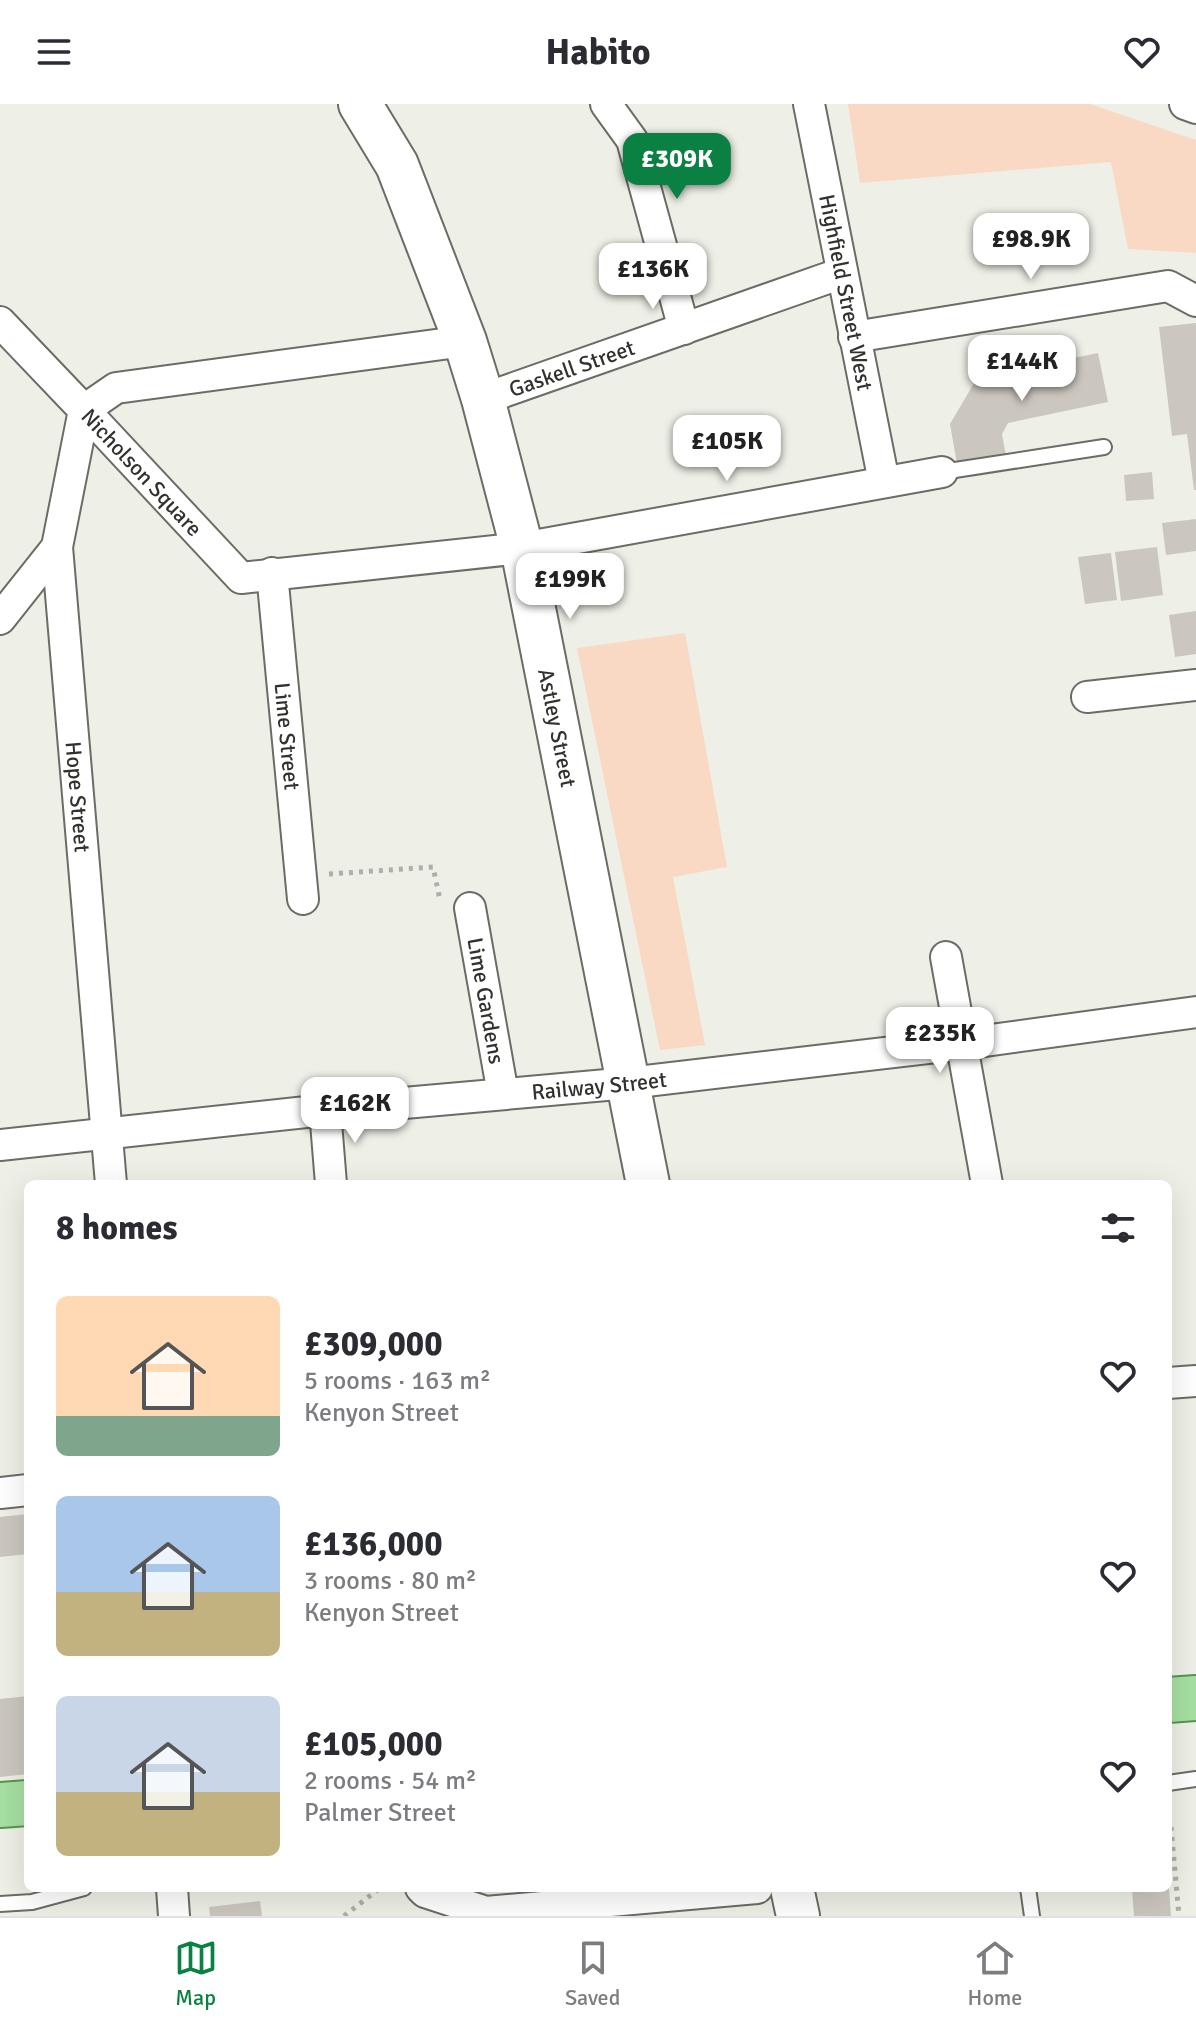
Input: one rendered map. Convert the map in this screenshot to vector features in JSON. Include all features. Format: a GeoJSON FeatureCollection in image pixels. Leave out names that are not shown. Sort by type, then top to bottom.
{"type":"FeatureCollection","features":[{"type":"Feature","properties":{"kind":"main road","name":"Astley Street"},"geometry":{"type":"LineString","coordinates":[[360,104],[397,165],[465,341],[483,399],[522,548],[647,1180]]}},
{"type":"Feature","properties":{"kind":"main road"},"geometry":{"type":"LineString","coordinates":[[1172,1700],[1196,1698]]}},
{"type":"Feature","properties":{"kind":"main road"},"geometry":{"type":"LineString","coordinates":[[0,1805],[24,1803]]}},
{"type":"Feature","properties":{"kind":"main road"},"geometry":{"type":"LineString","coordinates":[[793,1892],[798,1916]]}},
{"type":"Feature","properties":{"kind":"street"},"geometry":{"type":"LineString","coordinates":[[606,104],[632,140],[684,329]]}},
{"type":"Feature","properties":{"kind":"street","name":"Highfield Street West"},"geometry":{"type":"LineString","coordinates":[[809,104],[884,482]]}},
{"type":"Feature","properties":{"kind":"street"},"geometry":{"type":"LineString","coordinates":[[1185,104],[1196,108]]}},
{"type":"Feature","properties":{"kind":"street","name":"Gaskell Street"},"geometry":{"type":"LineString","coordinates":[[483,399],[842,273]]}},
{"type":"Feature","properties":{"kind":"street"},"geometry":{"type":"LineString","coordinates":[[854,337],[1168,286],[1196,301]]}},
{"type":"Feature","properties":{"kind":"street"},"geometry":{"type":"LineString","coordinates":[[0,322],[84,410]]}},
{"type":"Feature","properties":{"kind":"street","name":"Nicholson Square"},"geometry":{"type":"LineString","coordinates":[[465,341],[116,388],[84,410],[241,578],[522,548],[942,472]]}},
{"type":"Feature","properties":{"kind":"street","name":"Hope Street"},"geometry":{"type":"LineString","coordinates":[[84,410],[57,547],[111,1180]]}},
{"type":"Feature","properties":{"kind":"street"},"geometry":{"type":"LineString","coordinates":[[0,619],[57,547]]}},
{"type":"Feature","properties":{"kind":"street","name":"Lime Street"},"geometry":{"type":"LineString","coordinates":[[272,573],[302,888]]}},
{"type":"Feature","properties":{"kind":"street"},"geometry":{"type":"LineString","coordinates":[[1087,697],[1196,685]]}},
{"type":"Feature","properties":{"kind":"street","name":"Lime Gardens"},"geometry":{"type":"LineString","coordinates":[[456,910],[503,1094]]}},
{"type":"Feature","properties":{"kind":"street"},"geometry":{"type":"LineString","coordinates":[[946,957],[986,1180]]}},
{"type":"Feature","properties":{"kind":"street","name":"Railway Street"},"geometry":{"type":"LineString","coordinates":[[0,1145],[325,1110],[629,1083],[962,1044],[1196,1012]]}},
{"type":"Feature","properties":{"kind":"street"},"geometry":{"type":"LineString","coordinates":[[325,1110],[331,1180]]}},
{"type":"Feature","properties":{"kind":"street"},"geometry":{"type":"LineString","coordinates":[[1172,1383],[1196,1381]]}},
{"type":"Feature","properties":{"kind":"street"},"geometry":{"type":"LineString","coordinates":[[0,1493],[24,1490]]}},
{"type":"Feature","properties":{"kind":"street"},"geometry":{"type":"LineString","coordinates":[[172,1892],[174,1916]]}},
{"type":"Feature","properties":{"kind":"street"},"geometry":{"type":"LineString","coordinates":[[425,1892],[486,1912],[606,1895],[671,1892]]}},
{"type":"Feature","properties":{"kind":"lane"},"geometry":{"type":"LineString","coordinates":[[942,472],[1104,447]]}},
{"type":"Feature","properties":{"kind":"lane"},"geometry":{"type":"LineString","coordinates":[[1172,1782],[1196,1779]]}},
{"type":"Feature","properties":{"kind":"lane"},"geometry":{"type":"LineString","coordinates":[[0,1904],[32,1902],[69,1892]]}},
{"type":"Feature","properties":{"kind":"lane"},"geometry":{"type":"LineString","coordinates":[[1029,1892],[1032,1916]]}},
{"type":"Feature","properties":{"kind":"path"},"geometry":{"type":"LineString","coordinates":[[302,888],[433,867],[456,910]]}},
{"type":"Feature","properties":{"kind":"path"},"geometry":{"type":"LineString","coordinates":[[1172,1838],[1179,1916]]}},
{"type":"Feature","properties":{"kind":"path"},"geometry":{"type":"LineString","coordinates":[[344,1916],[375,1892]]}},
{"type":"Feature","properties":{"kind":"shaded area"},"geometry":{"type":"Polygon","coordinates":[[[848,104],[1090,104],[1196,140],[1196,253],[1128,249],[1111,162],[860,183],[848,104]]]}},
{"type":"Feature","properties":{"kind":"shaded area"},"geometry":{"type":"Polygon","coordinates":[[[685,633],[727,867],[673,877],[705,1045],[660,1050],[577,648],[685,633]]]}},
{"type":"Feature","properties":{"kind":"building"},"geometry":{"type":"Polygon","coordinates":[[[1196,323],[1194,490],[1187,434],[1172,436],[1159,327],[1196,323]]]}},
{"type":"Feature","properties":{"kind":"building"},"geometry":{"type":"Polygon","coordinates":[[[1098,353],[1108,402],[1008,423],[1002,434],[1006,456],[957,464],[950,424],[977,378],[1098,353]]]}},
{"type":"Feature","properties":{"kind":"building"},"geometry":{"type":"Polygon","coordinates":[[[1152,472],[1154,499],[1126,501],[1124,475],[1152,472]]]}},
{"type":"Feature","properties":{"kind":"building"},"geometry":{"type":"Polygon","coordinates":[[[1196,519],[1196,551],[1166,555],[1162,523],[1196,519]]]}},
{"type":"Feature","properties":{"kind":"building"},"geometry":{"type":"Polygon","coordinates":[[[1157,547],[1163,595],[1121,601],[1115,552],[1157,547]]]}},
{"type":"Feature","properties":{"kind":"building"},"geometry":{"type":"Polygon","coordinates":[[[1111,553],[1117,600],[1085,604],[1078,557],[1111,553]]]}},
{"type":"Feature","properties":{"kind":"building"},"geometry":{"type":"Polygon","coordinates":[[[1196,611],[1196,654],[1175,657],[1169,615],[1196,611]]]}},
{"type":"Feature","properties":{"kind":"building"},"geometry":{"type":"Polygon","coordinates":[[[24,1514],[24,1554],[0,1557],[0,1517],[24,1514]]]}},
{"type":"Feature","properties":{"kind":"building"},"geometry":{"type":"Polygon","coordinates":[[[24,1696],[24,1774],[0,1777],[0,1699],[24,1696]]]}},
{"type":"Feature","properties":{"kind":"building"},"geometry":{"type":"Polygon","coordinates":[[[1132,1892],[1169,1892],[1171,1916],[1134,1916],[1132,1892]]]}},
{"type":"Feature","properties":{"kind":"building"},"geometry":{"type":"Polygon","coordinates":[[[260,1901],[262,1916],[210,1916],[209,1907],[260,1901]]]}}]}
